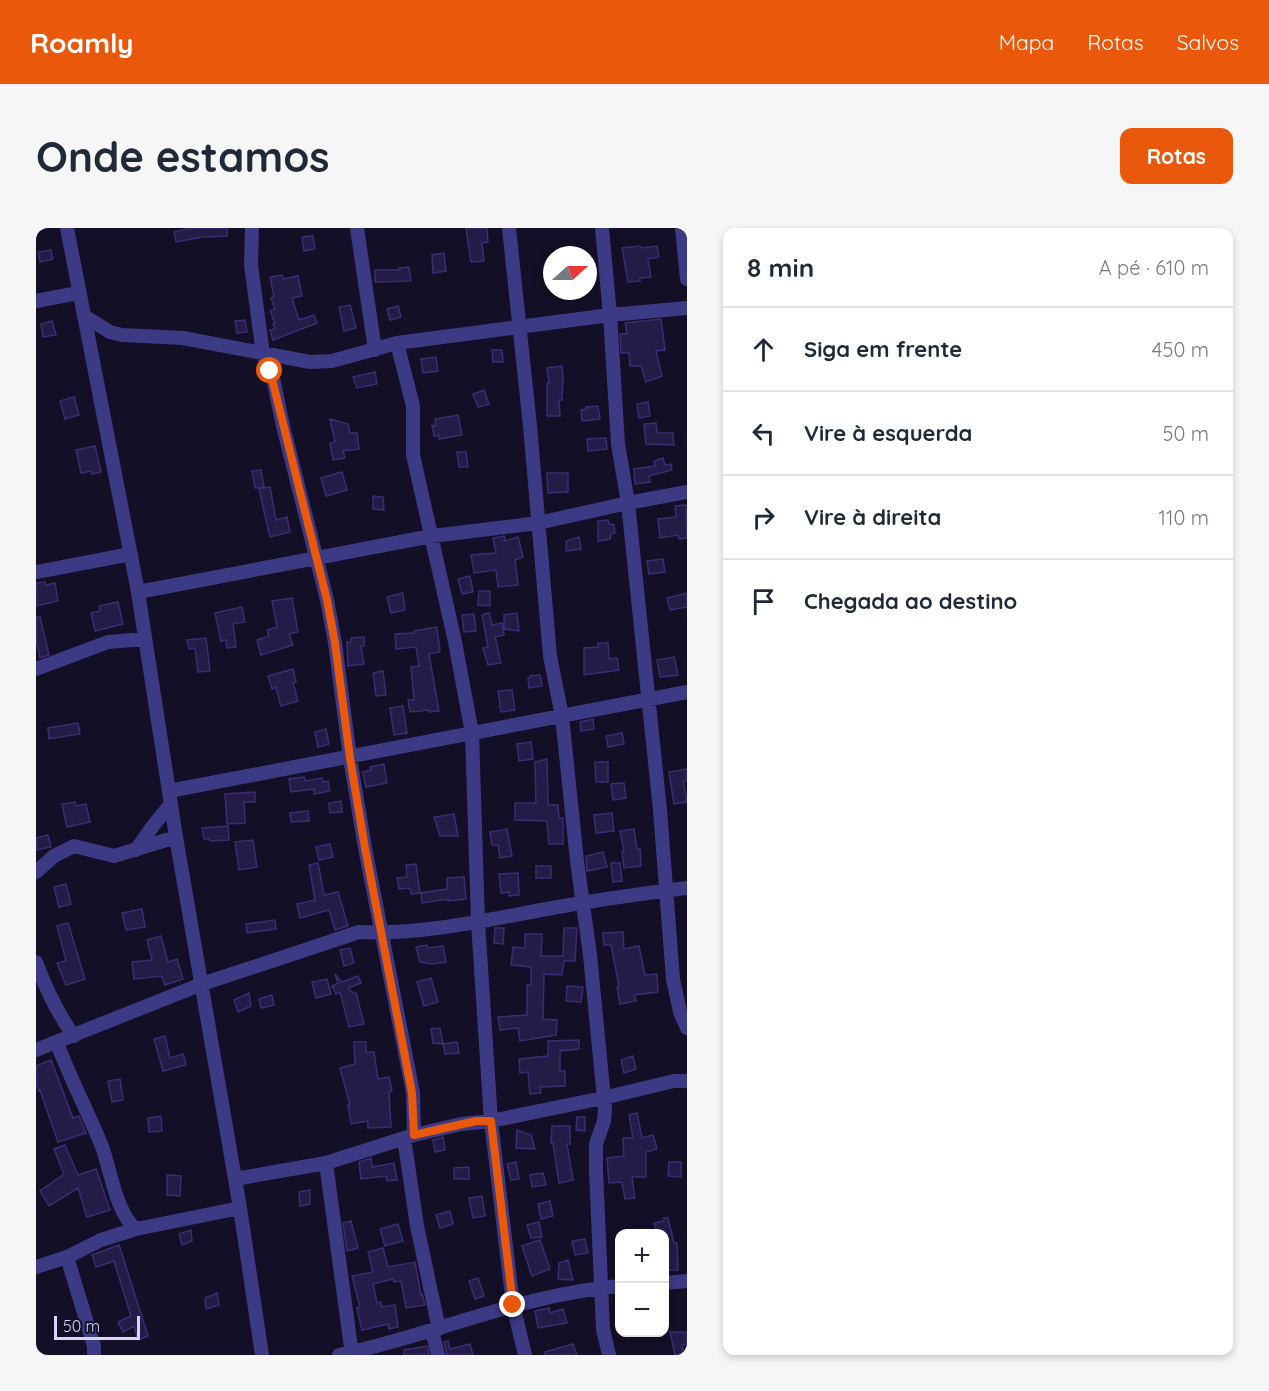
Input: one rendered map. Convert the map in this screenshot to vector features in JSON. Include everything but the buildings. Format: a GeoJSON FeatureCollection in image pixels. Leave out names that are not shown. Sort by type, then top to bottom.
{"type":"FeatureCollection","features":[{"type":"Feature","properties":{"kind":"street"},"geometry":{"type":"LineString","coordinates":[[67,228],[138,592],[176,837],[266,1353]]}},
{"type":"Feature","properties":{"kind":"street"},"geometry":{"type":"LineString","coordinates":[[252,228],[251,265],[263,354],[273,378],[335,643],[350,758],[412,1093],[409,1137],[417,1226],[436,1330],[438,1355]]}},
{"type":"Feature","properties":{"kind":"street"},"geometry":{"type":"LineString","coordinates":[[357,228],[375,350]]}},
{"type":"Feature","properties":{"kind":"street"},"geometry":{"type":"LineString","coordinates":[[508,228],[550,656],[562,716],[582,903],[590,955],[603,1098],[604,1121],[596,1144],[603,1329],[609,1355]]}},
{"type":"Feature","properties":{"kind":"street"},"geometry":{"type":"LineString","coordinates":[[602,228],[618,444],[628,502],[660,810],[674,979],[680,1012],[687,1028]]}},
{"type":"Feature","properties":{"kind":"street"},"geometry":{"type":"LineString","coordinates":[[682,228],[687,279]]}},
{"type":"Feature","properties":{"kind":"street"},"geometry":{"type":"LineString","coordinates":[[36,301],[78,293]]}},
{"type":"Feature","properties":{"kind":"street"},"geometry":{"type":"LineString","coordinates":[[84,316],[110,332],[122,335],[183,338],[310,362],[332,361],[397,343],[610,315],[687,308]]}},
{"type":"Feature","properties":{"kind":"street"},"geometry":{"type":"LineString","coordinates":[[397,343],[413,406],[413,455],[469,707],[472,733],[478,922],[491,1121],[513,1305],[525,1355]]}},
{"type":"Feature","properties":{"kind":"street"},"geometry":{"type":"LineString","coordinates":[[138,592],[432,536],[538,523],[628,502],[687,492]]}},
{"type":"Feature","properties":{"kind":"street"},"geometry":{"type":"LineString","coordinates":[[36,572],[131,554]]}},
{"type":"Feature","properties":{"kind":"street"},"geometry":{"type":"LineString","coordinates":[[36,669],[108,642],[145,639]]}},
{"type":"Feature","properties":{"kind":"street"},"geometry":{"type":"LineString","coordinates":[[136,850],[170,798],[350,758],[687,692]]}},
{"type":"Feature","properties":{"kind":"street"},"geometry":{"type":"LineString","coordinates":[[36,872],[54,856],[74,846],[108,856],[176,837]]}},
{"type":"Feature","properties":{"kind":"street"},"geometry":{"type":"LineString","coordinates":[[36,1050],[202,984],[359,932],[381,934],[478,922],[582,903],[687,888]]}},
{"type":"Feature","properties":{"kind":"street"},"geometry":{"type":"LineString","coordinates":[[36,962],[49,996],[61,1019],[74,1036]]}},
{"type":"Feature","properties":{"kind":"street"},"geometry":{"type":"LineString","coordinates":[[57,1042],[70,1078],[102,1147],[124,1212],[130,1224],[136,1229]]}},
{"type":"Feature","properties":{"kind":"street"},"geometry":{"type":"LineString","coordinates":[[235,1179],[326,1162],[469,1122],[491,1121],[674,1081],[687,1081]]}},
{"type":"Feature","properties":{"kind":"street"},"geometry":{"type":"LineString","coordinates":[[326,1162],[347,1354],[436,1330],[513,1305],[615,1287]]}},
{"type":"Feature","properties":{"kind":"street"},"geometry":{"type":"LineString","coordinates":[[36,1267],[67,1257],[101,1240],[136,1229],[240,1208]]}},
{"type":"Feature","properties":{"kind":"street"},"geometry":{"type":"LineString","coordinates":[[67,1257],[94,1346],[94,1355]]}},
{"type":"Feature","properties":{"kind":"street"},"geometry":{"type":"LineString","coordinates":[[669,1283],[687,1281]]}},
{"type":"Feature","properties":{"kind":"route"},"geometry":{"type":"LineString","coordinates":[[270,371],[327,600],[365,848],[407,1061],[412,1093],[414,1135],[476,1121],[491,1121],[513,1305]]}}]}
